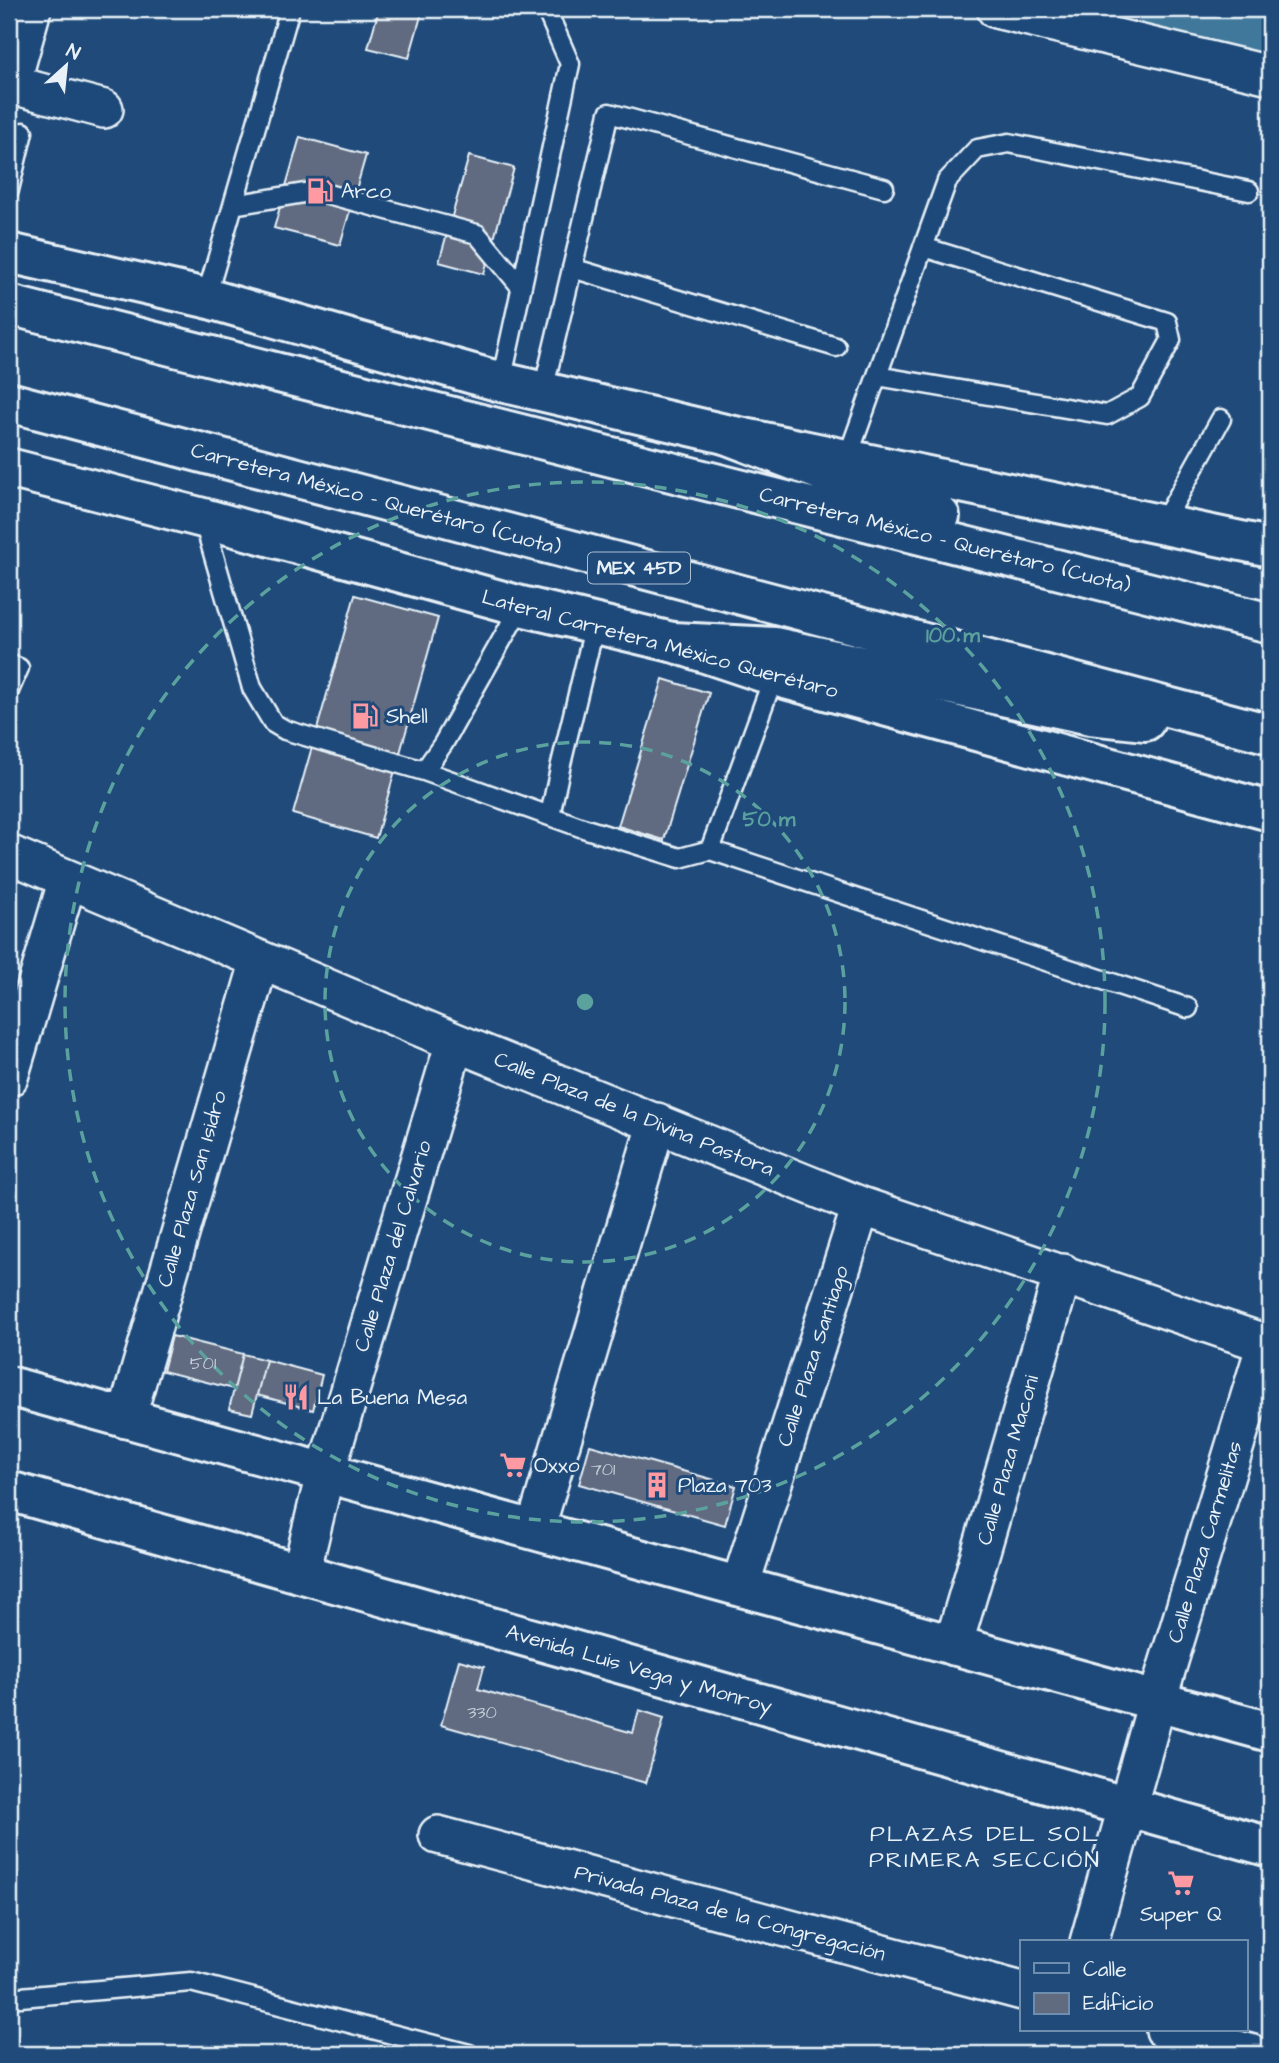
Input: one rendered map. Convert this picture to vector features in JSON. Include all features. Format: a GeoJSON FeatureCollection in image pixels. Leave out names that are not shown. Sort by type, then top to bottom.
{"type":"FeatureCollection","features":[{"type":"Feature","properties":{"kind":"main road"},"geometry":{"type":"LineString","coordinates":[[9,253],[206,298],[501,382],[725,434],[1270,547]]}},
{"type":"Feature","properties":{"kind":"main road","name":"Carretera México - Querétaro (Cuota)"},"geometry":{"type":"LineString","coordinates":[[9,305],[1270,623]]}},
{"type":"Feature","properties":{"kind":"main road","name":"Carretera México - Querétaro (Cuota)"},"geometry":{"type":"LineString","coordinates":[[9,402],[1265,733]]}},
{"type":"Feature","properties":{"kind":"main road"},"geometry":{"type":"LineString","coordinates":[[725,434],[920,510],[1225,610]]}},
{"type":"Feature","properties":{"kind":"main road","name":"Lateral Carretera México Querétaro"},"geometry":{"type":"LineString","coordinates":[[9,468],[204,517],[521,606],[672,642],[774,676],[1270,811]]}},
{"type":"Feature","properties":{"kind":"main road"},"geometry":{"type":"LineString","coordinates":[[672,642],[775,647],[1090,715],[1265,733]]}},
{"type":"Feature","properties":{"kind":"main road"},"geometry":{"type":"LineString","coordinates":[[9,1386],[1270,1732]]}},
{"type":"Feature","properties":{"kind":"main road","name":"Avenida Luis Vega y Monroy"},"geometry":{"type":"LineString","coordinates":[[9,1491],[1270,1847]]}},
{"type":"Feature","properties":{"kind":"street"},"geometry":{"type":"LineString","coordinates":[[32,9],[10,84],[104,109]]}},
{"type":"Feature","properties":{"kind":"street"},"geometry":{"type":"LineString","coordinates":[[996,9],[1270,75]]}},
{"type":"Feature","properties":{"kind":"street","name":"Calle Plaza de la Divina Pastora"},"geometry":{"type":"LineString","coordinates":[[9,854],[455,1041],[861,1206],[1268,1345]]}},
{"type":"Feature","properties":{"kind":"street"},"geometry":{"type":"LineString","coordinates":[[9,1077],[68,879]]}},
{"type":"Feature","properties":{"kind":"street","name":"Calle Plaza San Isidro"},"geometry":{"type":"LineString","coordinates":[[125,1419],[260,960]]}},
{"type":"Feature","properties":{"kind":"street","name":"Calle Plaza del Calvario"},"geometry":{"type":"LineString","coordinates":[[301,1573],[325,1474],[455,1041]]}},
{"type":"Feature","properties":{"kind":"street"},"geometry":{"type":"LineString","coordinates":[[536,1530],[657,1122]]}},
{"type":"Feature","properties":{"kind":"street","name":"Calle Plaza Santiago"},"geometry":{"type":"LineString","coordinates":[[740,1586],[861,1206]]}},
{"type":"Feature","properties":{"kind":"street","name":"Calle Plaza Maconi"},"geometry":{"type":"LineString","coordinates":[[953,1646],[1063,1273]]}},
{"type":"Feature","properties":{"kind":"street","name":"Calle Plaza Carmelitas"},"geometry":{"type":"LineString","coordinates":[[1157,1701],[1268,1345]]}},
{"type":"Feature","properties":{"kind":"street"},"geometry":{"type":"LineString","coordinates":[[1090,1940],[1157,1701]]}},
{"type":"Feature","properties":{"kind":"street","name":"Privada Plaza de la Congregación"},"geometry":{"type":"LineString","coordinates":[[438,1835],[1020,1990]]}},
{"type":"Feature","properties":{"kind":"street"},"geometry":{"type":"LineString","coordinates":[[1171,2032],[1249,2054]]}},
{"type":"Feature","properties":{"kind":"lane"},"geometry":{"type":"LineString","coordinates":[[206,298],[290,9]]}},
{"type":"Feature","properties":{"kind":"lane"},"geometry":{"type":"LineString","coordinates":[[501,382],[570,64],[546,9]]}},
{"type":"Feature","properties":{"kind":"lane"},"geometry":{"type":"LineString","coordinates":[[542,391],[609,113],[884,188]]}},
{"type":"Feature","properties":{"kind":"lane"},"geometry":{"type":"LineString","coordinates":[[9,190],[23,132]]}},
{"type":"Feature","properties":{"kind":"lane"},"geometry":{"type":"LineString","coordinates":[[847,459],[947,181],[977,149],[1009,143],[1250,191]]}},
{"type":"Feature","properties":{"kind":"lane"},"geometry":{"type":"LineString","coordinates":[[233,205],[316,191],[477,234],[522,286]]}},
{"type":"Feature","properties":{"kind":"lane"},"geometry":{"type":"LineString","coordinates":[[877,376],[1107,415],[1140,397],[1171,340],[1167,322],[923,247]]}},
{"type":"Feature","properties":{"kind":"lane"},"geometry":{"type":"LineString","coordinates":[[572,268],[836,347]]}},
{"type":"Feature","properties":{"kind":"lane"},"geometry":{"type":"LineString","coordinates":[[1162,525],[1222,419]]}},
{"type":"Feature","properties":{"kind":"lane"},"geometry":{"type":"LineString","coordinates":[[204,517],[252,688],[273,723],[285,730],[424,771],[583,828],[680,858],[710,850],[1188,1008]]}},
{"type":"Feature","properties":{"kind":"lane"},"geometry":{"type":"LineString","coordinates":[[424,771],[443,744],[521,606]]}},
{"type":"Feature","properties":{"kind":"lane"},"geometry":{"type":"LineString","coordinates":[[550,815],[595,624]]}},
{"type":"Feature","properties":{"kind":"lane"},"geometry":{"type":"LineString","coordinates":[[9,664],[19,668],[9,691]]}},
{"type":"Feature","properties":{"kind":"lane"},"geometry":{"type":"LineString","coordinates":[[710,850],[774,676]]}},
{"type":"Feature","properties":{"kind":"lane"},"geometry":{"type":"LineString","coordinates":[[9,1998],[191,1982],[469,2054]]}},
{"type":"Feature","properties":{"kind":"building"},"geometry":{"type":"Polygon","coordinates":[[[379,9],[423,9],[409,58],[368,48],[379,9]]]}},
{"type":"Feature","properties":{"kind":"building","name":"Arco"},"geometry":{"type":"Polygon","coordinates":[[[300,137],[366,155],[340,245],[274,228],[300,137]]]}},
{"type":"Feature","properties":{"kind":"building","name":"Arco"},"geometry":{"type":"Polygon","coordinates":[[[469,156],[514,168],[484,274],[439,262],[469,156]]]}},
{"type":"Feature","properties":{"kind":"building","name":"Shell"},"geometry":{"type":"Polygon","coordinates":[[[355,595],[438,618],[376,838],[293,814],[355,595]]]}},
{"type":"Feature","properties":{"kind":"building"},"geometry":{"type":"Polygon","coordinates":[[[663,679],[709,693],[664,840],[618,826],[663,679]]]}},
{"type":"Feature","properties":{"kind":"building"},"geometry":{"type":"Polygon","coordinates":[[[172,1336],[243,1354],[234,1389],[163,1371],[172,1336]]]}},
{"type":"Feature","properties":{"kind":"building"},"geometry":{"type":"Polygon","coordinates":[[[243,1354],[266,1360],[252,1414],[229,1409],[243,1354]]]}},
{"type":"Feature","properties":{"kind":"building"},"geometry":{"type":"Polygon","coordinates":[[[266,1360],[322,1375],[313,1410],[257,1395],[266,1360]]]}},
{"type":"Feature","properties":{"kind":"building","name":"Plaza 703"},"geometry":{"type":"Polygon","coordinates":[[[590,1445],[736,1486],[725,1525],[579,1484],[590,1445]]]}},
{"type":"Feature","properties":{"kind":"building"},"geometry":{"type":"Polygon","coordinates":[[[459,1660],[484,1667],[478,1689],[633,1733],[639,1710],[664,1718],[646,1783],[441,1725],[459,1660]]]}},
{"type":"Feature","properties":{"kind":"waterway"},"geometry":{"type":"LineString","coordinates":[[1153,9],[1270,35]]}},
{"type":"Feature","properties":{"kind":"place","name":"Arco"},"geometry":{"type":"Point","coordinates":[320,191]}},
{"type":"Feature","properties":{"kind":"place","name":"Shell"},"geometry":{"type":"Point","coordinates":[365,716]}},
{"type":"Feature","properties":{"kind":"place","name":"La Buena Mesa"},"geometry":{"type":"Point","coordinates":[296,1397]}},
{"type":"Feature","properties":{"kind":"place","name":"Oxxo"},"geometry":{"type":"Point","coordinates":[513,1465]}},
{"type":"Feature","properties":{"kind":"place","name":"Plaza 703"},"geometry":{"type":"Point","coordinates":[657,1485]}},
{"type":"Feature","properties":{"kind":"place","name":"Super Q"},"geometry":{"type":"Point","coordinates":[1181,1883]}},
{"type":"Feature","properties":{"kind":"district","name":"PLAZAS DEL SOL PRIMERA SECCIÓN"},"geometry":{"type":"Point","coordinates":[985,1847]}}]}
